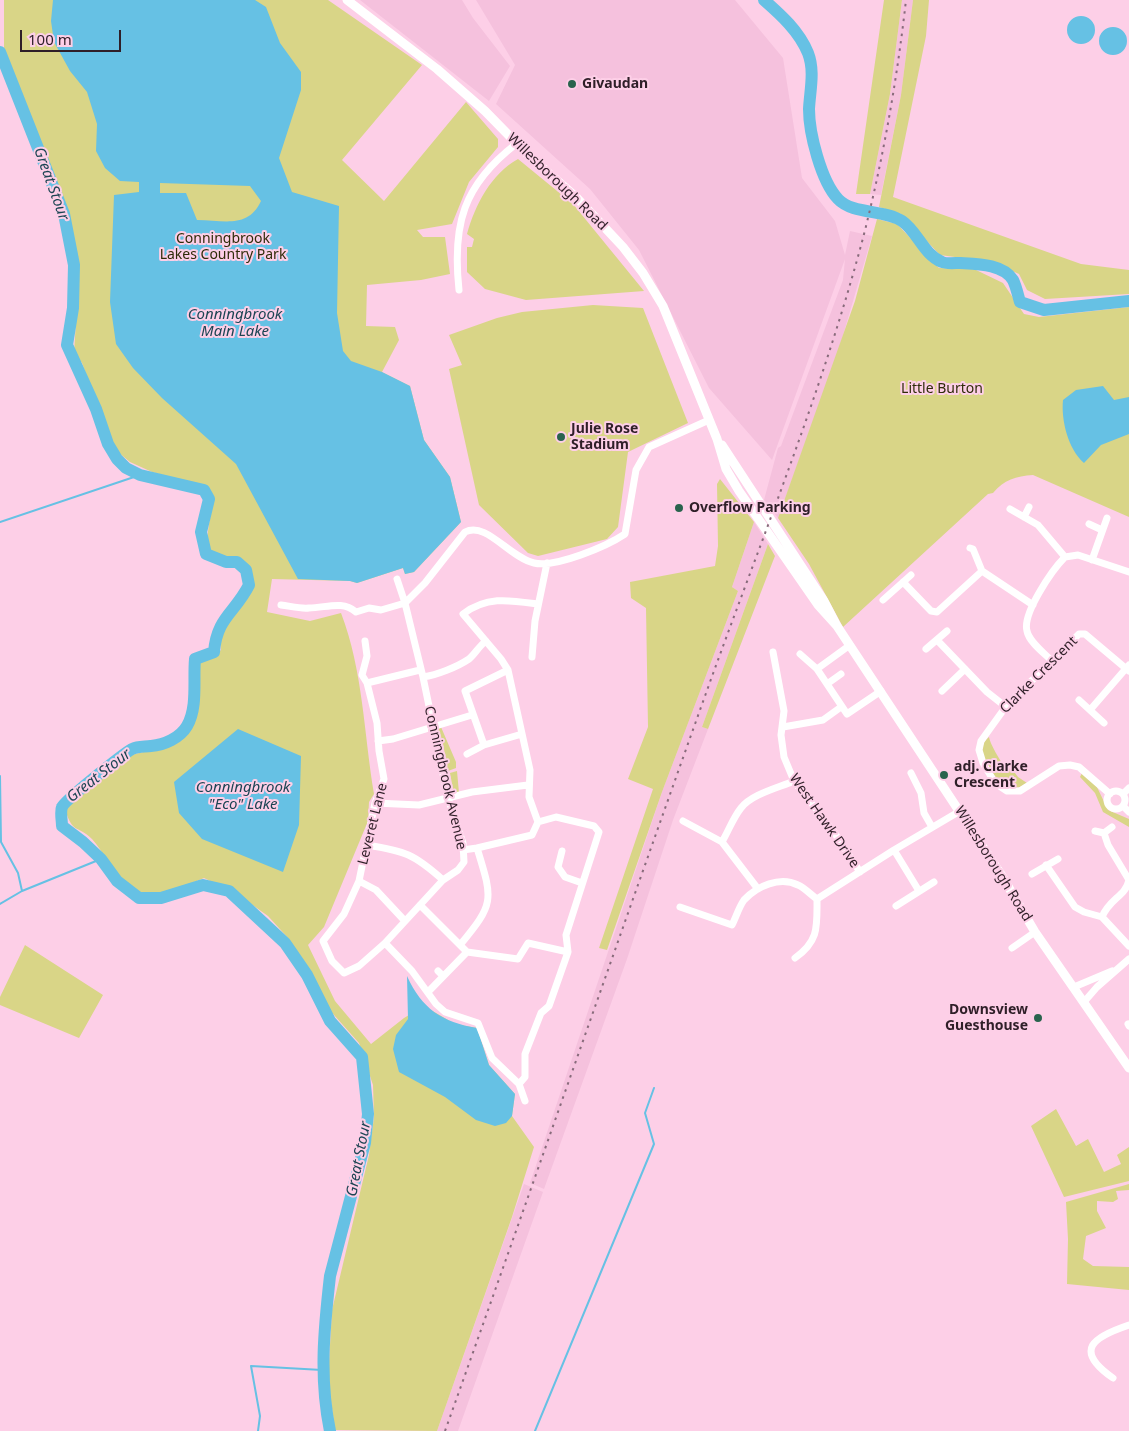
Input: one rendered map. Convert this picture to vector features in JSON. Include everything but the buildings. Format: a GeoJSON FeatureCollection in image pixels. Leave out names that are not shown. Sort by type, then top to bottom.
{"type":"FeatureCollection","features":[{"type":"Feature","properties":{"kind":"main road","name":"Willesborough Road"},"geometry":{"type":"LineString","coordinates":[[347,0],[437,70],[485,111],[516,144],[577,198],[623,247],[643,273],[663,306],[717,439],[726,469],[774,542],[818,604],[837,626],[881,691],[1002,876],[1035,932],[1129,1068]]}},
{"type":"Feature","properties":{"kind":"main road","name":"Willesborough Road"},"geometry":{"type":"LineString","coordinates":[[717,439],[824,601],[837,626]]}},
{"type":"Feature","properties":{"kind":"street"},"geometry":{"type":"LineString","coordinates":[[459,290],[456,247],[465,206],[477,183],[497,159],[516,144]]}},
{"type":"Feature","properties":{"kind":"street"},"geometry":{"type":"LineString","coordinates":[[281,605],[309,609],[340,605],[349,606],[356,612],[368,608],[381,610],[405,603],[425,583],[465,532],[472,528],[482,530],[516,556],[536,563],[547,563],[585,554],[611,543],[625,534],[636,470],[649,447],[709,420]]}},
{"type":"Feature","properties":{"kind":"street"},"geometry":{"type":"LineString","coordinates":[[1024,517],[1029,507]]}},
{"type":"Feature","properties":{"kind":"street"},"geometry":{"type":"LineString","coordinates":[[1010,509],[1038,525],[1064,557]]}},
{"type":"Feature","properties":{"kind":"street"},"geometry":{"type":"LineString","coordinates":[[1092,560],[1107,518]]}},
{"type":"Feature","properties":{"kind":"street"},"geometry":{"type":"LineString","coordinates":[[1089,524],[1102,530]]}},
{"type":"Feature","properties":{"kind":"street"},"geometry":{"type":"LineString","coordinates":[[970,548],[973,549],[982,571],[1033,606]]}},
{"type":"Feature","properties":{"kind":"street"},"geometry":{"type":"LineString","coordinates":[[1052,661],[1027,631],[1027,617],[1064,557],[1078,555],[1129,572]]}},
{"type":"Feature","properties":{"kind":"street"},"geometry":{"type":"LineString","coordinates":[[532,657],[537,604],[547,563]]}},
{"type":"Feature","properties":{"kind":"street"},"geometry":{"type":"LineString","coordinates":[[903,582],[931,611],[936,612],[982,571]]}},
{"type":"Feature","properties":{"kind":"street"},"geometry":{"type":"LineString","coordinates":[[883,600],[911,575]]}},
{"type":"Feature","properties":{"kind":"street","name":"Conningbrook Avenue"},"geometry":{"type":"LineString","coordinates":[[344,973],[359,966],[384,943],[443,880],[458,870],[464,862],[463,843],[448,798],[422,674],[405,603],[396,579]]}},
{"type":"Feature","properties":{"kind":"street"},"geometry":{"type":"LineString","coordinates":[[463,850],[532,835],[538,822],[529,797],[530,770],[508,670],[463,614],[477,604],[502,600],[537,604]]}},
{"type":"Feature","properties":{"kind":"street"},"geometry":{"type":"LineString","coordinates":[[926,650],[947,631]]}},
{"type":"Feature","properties":{"kind":"street","name":"Clarke Crescent"},"geometry":{"type":"LineString","coordinates":[[1110,794],[1080,767],[1070,765],[1059,766],[1020,791],[1014,792],[1000,788],[983,763],[979,745],[1006,707],[1077,635],[1082,633],[1128,669]]}},
{"type":"Feature","properties":{"kind":"street"},"geometry":{"type":"LineString","coordinates":[[937,640],[1006,707]]}},
{"type":"Feature","properties":{"kind":"street","name":"Leveret Lane"},"geometry":{"type":"LineString","coordinates":[[344,973],[332,961],[324,941],[344,914],[359,881],[375,803],[384,779],[377,723],[367,683],[362,675],[367,656],[365,641]]}},
{"type":"Feature","properties":{"kind":"street"},"geometry":{"type":"LineString","coordinates":[[367,683],[422,674],[434,675],[470,658],[475,650],[486,641]]}},
{"type":"Feature","properties":{"kind":"street"},"geometry":{"type":"LineString","coordinates":[[817,670],[850,645]]}},
{"type":"Feature","properties":{"kind":"street","name":"West Hawk Drive"},"geometry":{"type":"LineString","coordinates":[[773,652],[784,711],[782,747],[794,781],[834,832],[860,872]]}},
{"type":"Feature","properties":{"kind":"street"},"geometry":{"type":"LineString","coordinates":[[800,654],[817,670],[847,714],[881,691]]}},
{"type":"Feature","properties":{"kind":"street"},"geometry":{"type":"LineString","coordinates":[[942,691],[965,669]]}},
{"type":"Feature","properties":{"kind":"street"},"geometry":{"type":"LineString","coordinates":[[1090,710],[1128,669]]}},
{"type":"Feature","properties":{"kind":"street"},"geometry":{"type":"LineString","coordinates":[[484,745],[465,691],[508,670]]}},
{"type":"Feature","properties":{"kind":"street"},"geometry":{"type":"LineString","coordinates":[[827,684],[841,674]]}},
{"type":"Feature","properties":{"kind":"street"},"geometry":{"type":"LineString","coordinates":[[1079,700],[1104,723]]}},
{"type":"Feature","properties":{"kind":"street"},"geometry":{"type":"LineString","coordinates":[[783,727],[823,720],[841,707]]}},
{"type":"Feature","properties":{"kind":"street"},"geometry":{"type":"LineString","coordinates":[[378,741],[432,728],[472,715]]}},
{"type":"Feature","properties":{"kind":"street"},"geometry":{"type":"LineString","coordinates":[[467,754],[484,745],[522,734]]}},
{"type":"Feature","properties":{"kind":"street"},"geometry":{"type":"LineString","coordinates":[[911,773],[922,793],[924,813],[932,827]]}},
{"type":"Feature","properties":{"kind":"street"},"geometry":{"type":"LineString","coordinates":[[722,842],[742,806],[754,798],[794,781]]}},
{"type":"Feature","properties":{"kind":"street"},"geometry":{"type":"LineString","coordinates":[[375,803],[419,805],[528,784]]}},
{"type":"Feature","properties":{"kind":"street"},"geometry":{"type":"LineString","coordinates":[[1123,794],[1129,788]]}},
{"type":"Feature","properties":{"kind":"street"},"geometry":{"type":"LineString","coordinates":[[1117,791],[1123,794],[1126,800],[1123,806],[1117,809],[1110,806],[1107,800],[1110,794],[1117,791]]}},
{"type":"Feature","properties":{"kind":"street"},"geometry":{"type":"LineString","coordinates":[[1123,806],[1129,812]]}},
{"type":"Feature","properties":{"kind":"street"},"geometry":{"type":"LineString","coordinates":[[817,900],[894,850],[960,811]]}},
{"type":"Feature","properties":{"kind":"street"},"geometry":{"type":"LineString","coordinates":[[519,1084],[525,1077],[525,1054],[534,1028],[541,1013],[550,1006],[568,952],[566,935],[599,832],[594,826],[556,817],[538,822]]}},
{"type":"Feature","properties":{"kind":"street"},"geometry":{"type":"LineString","coordinates":[[683,821],[722,842],[758,890]]}},
{"type":"Feature","properties":{"kind":"street"},"geometry":{"type":"LineString","coordinates":[[1095,831],[1104,833],[1112,827]]}},
{"type":"Feature","properties":{"kind":"street"},"geometry":{"type":"LineString","coordinates":[[1102,917],[1110,901],[1125,891],[1129,880],[1108,844],[1104,833]]}},
{"type":"Feature","properties":{"kind":"street"},"geometry":{"type":"LineString","coordinates":[[367,845],[402,851],[426,864],[443,880]]}},
{"type":"Feature","properties":{"kind":"street"},"geometry":{"type":"LineString","coordinates":[[460,945],[483,917],[488,902],[488,889],[477,848]]}},
{"type":"Feature","properties":{"kind":"street"},"geometry":{"type":"LineString","coordinates":[[894,850],[919,891]]}},
{"type":"Feature","properties":{"kind":"street"},"geometry":{"type":"LineString","coordinates":[[562,851],[558,868],[565,877],[582,883]]}},
{"type":"Feature","properties":{"kind":"street"},"geometry":{"type":"LineString","coordinates":[[1032,874],[1058,859]]}},
{"type":"Feature","properties":{"kind":"street"},"geometry":{"type":"LineString","coordinates":[[1046,865],[1075,907],[1084,912],[1102,917],[1129,946]]}},
{"type":"Feature","properties":{"kind":"street"},"geometry":{"type":"LineString","coordinates":[[359,881],[376,890],[404,920]]}},
{"type":"Feature","properties":{"kind":"street"},"geometry":{"type":"LineString","coordinates":[[680,907],[732,925],[743,902],[758,890],[772,883],[789,881],[800,885],[817,900]]}},
{"type":"Feature","properties":{"kind":"street"},"geometry":{"type":"LineString","coordinates":[[896,906],[934,882]]}},
{"type":"Feature","properties":{"kind":"street"},"geometry":{"type":"LineString","coordinates":[[795,958],[808,949],[814,937],[817,900]]}},
{"type":"Feature","properties":{"kind":"street"},"geometry":{"type":"LineString","coordinates":[[420,905],[467,952],[518,959],[528,943],[568,952]]}},
{"type":"Feature","properties":{"kind":"street"},"geometry":{"type":"LineString","coordinates":[[1012,948],[1035,932]]}},
{"type":"Feature","properties":{"kind":"street"},"geometry":{"type":"LineString","coordinates":[[384,943],[412,971],[445,1012],[478,1023],[482,1028],[492,1058],[519,1084],[525,1101]]}},
{"type":"Feature","properties":{"kind":"street"},"geometry":{"type":"LineString","coordinates":[[428,992],[441,973],[467,952]]}},
{"type":"Feature","properties":{"kind":"street"},"geometry":{"type":"LineString","coordinates":[[1084,1002],[1115,970],[1129,960]]}},
{"type":"Feature","properties":{"kind":"street"},"geometry":{"type":"LineString","coordinates":[[1074,987],[1115,970]]}},
{"type":"Feature","properties":{"kind":"street"},"geometry":{"type":"LineString","coordinates":[[1113,1378],[1108,1371],[1097,1367],[1091,1357],[1096,1340],[1106,1332],[1129,1325]]}},
{"type":"Feature","properties":{"kind":"shaded area"},"geometry":{"type":"Polygon","coordinates":[[[360,0],[462,0],[473,18],[510,66],[489,101],[360,0]]]}},
{"type":"Feature","properties":{"kind":"shaded area"},"geometry":{"type":"Polygon","coordinates":[[[476,0],[735,0],[783,58],[802,178],[835,221],[845,255],[850,231],[872,236],[837,356],[778,518],[764,500],[778,448],[781,446],[843,280],[845,259],[772,460],[709,388],[639,250],[590,189],[496,104],[515,65],[476,0]]]}},
{"type":"Feature","properties":{"kind":"shaded area"},"geometry":{"type":"Polygon","coordinates":[[[902,0],[913,0],[901,95],[881,195],[870,194],[890,94],[902,0]]]}},
{"type":"Feature","properties":{"kind":"shaded area"},"geometry":{"type":"Polygon","coordinates":[[[754,522],[768,544],[702,727],[708,729],[673,820],[627,959],[544,1189],[530,1183],[662,792],[738,591],[732,587],[754,522]]]}},
{"type":"Feature","properties":{"kind":"shaded area"},"geometry":{"type":"Polygon","coordinates":[[[524,1184],[543,1192],[458,1431],[437,1431],[524,1184]]]}},
{"type":"Feature","properties":{"kind":"green space","name":"Conningbrook Lakes Country Park"},"geometry":{"type":"Polygon","coordinates":[[[4,0],[328,0],[422,65],[342,160],[384,201],[466,102],[498,139],[498,147],[469,182],[452,224],[417,230],[423,237],[445,237],[450,274],[421,280],[367,285],[366,326],[395,327],[399,340],[382,372],[410,386],[424,440],[450,477],[461,522],[414,572],[405,574],[403,568],[357,583],[350,581],[272,579],[267,612],[310,621],[341,613],[354,657],[358,679],[374,794],[369,802],[368,821],[324,927],[308,945],[335,1001],[371,1044],[404,1018],[424,1006],[455,1024],[477,1028],[489,1065],[515,1094],[512,1116],[534,1147],[512,1217],[437,1431],[335,1430],[328,1380],[332,1310],[369,1155],[374,1117],[373,1085],[359,1043],[326,1006],[289,939],[268,916],[237,894],[204,878],[161,893],[150,894],[130,888],[117,876],[92,839],[70,823],[65,809],[131,755],[172,745],[187,733],[192,721],[198,665],[221,650],[219,631],[244,603],[251,590],[248,567],[232,557],[216,557],[208,550],[211,505],[209,491],[195,484],[152,472],[130,462],[113,448],[82,363],[74,353],[78,290],[75,243],[68,214],[4,50],[4,0]]]}},
{"type":"Feature","properties":{"kind":"green space"},"geometry":{"type":"Polygon","coordinates":[[[884,0],[902,0],[890,94],[870,194],[856,194],[884,0]]]}},
{"type":"Feature","properties":{"kind":"green space"},"geometry":{"type":"Polygon","coordinates":[[[913,0],[929,0],[926,36],[893,197],[1081,264],[1129,270],[1129,294],[1045,299],[1027,290],[1019,274],[992,262],[940,255],[901,214],[879,207],[901,95],[913,0]]]}},
{"type":"Feature","properties":{"kind":"green space"},"geometry":{"type":"Polygon","coordinates":[[[518,159],[573,204],[644,291],[526,300],[485,289],[467,272],[467,247],[472,247],[474,239],[467,234],[475,212],[485,191],[492,182],[508,165],[518,159]]]}},
{"type":"Feature","properties":{"kind":"green space","name":"Little Burton"},"geometry":{"type":"Polygon","coordinates":[[[877,219],[897,224],[939,268],[974,269],[1003,283],[1024,314],[1039,317],[1129,307],[1129,517],[1033,475],[1021,476],[1002,485],[993,493],[988,494],[843,627],[809,564],[778,518],[855,301],[877,219]]]}},
{"type":"Feature","properties":{"kind":"green space","name":"Julie Rose Stadium"},"geometry":{"type":"Polygon","coordinates":[[[593,305],[643,308],[688,423],[628,452],[618,527],[607,539],[538,556],[528,553],[479,505],[449,369],[462,365],[449,335],[497,318],[522,312],[593,305]]]}},
{"type":"Feature","properties":{"kind":"green space"},"geometry":{"type":"Polygon","coordinates":[[[720,479],[754,522],[732,587],[738,591],[662,792],[607,950],[599,948],[653,789],[628,779],[648,727],[646,608],[631,598],[630,582],[715,566],[718,546],[717,484],[720,479]]]}},
{"type":"Feature","properties":{"kind":"green space"},"geometry":{"type":"Polygon","coordinates":[[[768,544],[775,556],[708,729],[702,727],[768,544]]]}},
{"type":"Feature","properties":{"kind":"green space"},"geometry":{"type":"Polygon","coordinates":[[[441,727],[456,762],[456,768],[448,771],[442,738],[438,736],[437,729],[441,727]]]}},
{"type":"Feature","properties":{"kind":"green space"},"geometry":{"type":"Polygon","coordinates":[[[989,737],[1005,768],[1012,769],[1018,777],[1027,783],[1010,789],[992,773],[982,750],[984,743],[989,737]]]}},
{"type":"Feature","properties":{"kind":"green space"},"geometry":{"type":"Polygon","coordinates":[[[457,771],[459,793],[454,794],[450,773],[457,771]]]}},
{"type":"Feature","properties":{"kind":"green space"},"geometry":{"type":"Polygon","coordinates":[[[1082,773],[1096,785],[1108,810],[1129,819],[1129,827],[1103,812],[1095,793],[1080,777],[1082,773]]]}},
{"type":"Feature","properties":{"kind":"green space"},"geometry":{"type":"Polygon","coordinates":[[[25,945],[103,995],[79,1038],[0,1005],[0,997],[25,945]]]}},
{"type":"Feature","properties":{"kind":"green space"},"geometry":{"type":"Polygon","coordinates":[[[1056,1109],[1076,1146],[1088,1139],[1104,1172],[1121,1164],[1117,1155],[1129,1147],[1129,1181],[1064,1197],[1031,1126],[1056,1109]]]}},
{"type":"Feature","properties":{"kind":"green space"},"geometry":{"type":"Polygon","coordinates":[[[1129,1184],[1129,1190],[1116,1191],[1118,1199],[1113,1202],[1097,1201],[1097,1211],[1106,1228],[1086,1236],[1083,1259],[1093,1266],[1129,1267],[1129,1290],[1067,1284],[1068,1239],[1066,1202],[1129,1184]]]}},
{"type":"Feature","properties":{"kind":"water","name":"Conningbrook Main Lake"},"geometry":{"type":"Polygon","coordinates":[[[53,0],[255,0],[266,7],[280,43],[301,72],[301,90],[279,158],[292,192],[339,206],[337,313],[343,351],[351,361],[382,372],[410,386],[424,440],[450,477],[461,522],[414,572],[405,574],[403,568],[357,583],[350,581],[298,579],[236,464],[162,398],[133,368],[116,344],[110,302],[114,195],[139,192],[139,182],[120,181],[105,168],[96,151],[97,124],[87,92],[70,71],[54,42],[51,21],[53,0]],[[160,183],[160,193],[186,193],[197,220],[234,221],[249,216],[256,210],[261,201],[250,186],[160,183]]]}},
{"type":"Feature","properties":{"kind":"water"},"geometry":{"type":"Polygon","coordinates":[[[1081,16],[1091,20],[1095,30],[1091,40],[1081,44],[1071,40],[1067,30],[1071,20],[1081,16]]]}},
{"type":"Feature","properties":{"kind":"water"},"geometry":{"type":"Polygon","coordinates":[[[1113,27],[1123,31],[1127,41],[1123,51],[1113,55],[1103,51],[1099,41],[1103,31],[1113,27]]]}},
{"type":"Feature","properties":{"kind":"water"},"geometry":{"type":"Polygon","coordinates":[[[1103,386],[1114,400],[1129,397],[1129,434],[1101,445],[1084,463],[1078,457],[1067,434],[1063,416],[1063,400],[1076,390],[1103,386]]]}},
{"type":"Feature","properties":{"kind":"water","name":"Conningbrook \"Eco\" Lake"},"geometry":{"type":"Polygon","coordinates":[[[238,729],[301,756],[299,825],[283,872],[202,839],[179,813],[174,782],[238,729]]]}},
{"type":"Feature","properties":{"kind":"water"},"geometry":{"type":"Polygon","coordinates":[[[407,976],[419,997],[434,1012],[453,1022],[477,1028],[489,1065],[515,1094],[512,1116],[506,1123],[495,1126],[476,1120],[445,1097],[399,1072],[393,1049],[396,1035],[408,1019],[407,976]]]}},
{"type":"Feature","properties":{"kind":"waterway","name":"Great Stour"},"geometry":{"type":"LineString","coordinates":[[764,0],[795,31],[808,53],[812,74],[809,109],[811,131],[826,181],[838,199],[844,204],[860,210],[895,217],[902,221],[930,254],[942,262],[989,266],[1003,271],[1013,280],[1020,302],[1044,310],[1129,301]]}},
{"type":"Feature","properties":{"kind":"waterway","name":"Great Stour"},"geometry":{"type":"LineString","coordinates":[[0,52],[64,214],[74,265],[73,308],[67,345],[96,409],[108,444],[117,459],[126,468],[140,475],[204,490],[209,499],[201,532],[206,554],[226,562],[237,562],[246,570],[249,585],[223,623],[216,640],[214,652],[195,659],[193,710],[184,730],[166,742],[132,749],[106,768],[65,803],[61,814],[62,826],[83,842],[101,859],[117,881],[139,898],[161,898],[203,885],[229,891],[285,943],[307,975],[330,1021],[362,1057],[368,1114],[365,1143],[330,1276],[326,1315],[324,1373],[330,1431]]}},
{"type":"Feature","properties":{"kind":"waterway"},"geometry":{"type":"LineString","coordinates":[[0,522],[140,475]]}},
{"type":"Feature","properties":{"kind":"waterway"},"geometry":{"type":"LineString","coordinates":[[0,776],[1,842],[18,873],[22,891],[101,859]]}},
{"type":"Feature","properties":{"kind":"waterway"},"geometry":{"type":"LineString","coordinates":[[0,904],[22,891]]}},
{"type":"Feature","properties":{"kind":"waterway"},"geometry":{"type":"LineString","coordinates":[[535,1431],[654,1144],[645,1113],[654,1088]]}},
{"type":"Feature","properties":{"kind":"waterway"},"geometry":{"type":"LineString","coordinates":[[258,1431],[260,1416],[251,1366],[322,1370]]}},
{"type":"Feature","properties":{"kind":"railway"},"geometry":{"type":"LineString","coordinates":[[445,1431],[710,682],[830,350],[863,238],[877,179],[894,90],[906,0]]}},
{"type":"Feature","properties":{"kind":"place","name":"Givaudan"},"geometry":{"type":"Point","coordinates":[572,84]}},
{"type":"Feature","properties":{"kind":"place","name":"Julie Rose Stadium"},"geometry":{"type":"Point","coordinates":[561,437]}},
{"type":"Feature","properties":{"kind":"place","name":"Overflow Parking"},"geometry":{"type":"Point","coordinates":[679,508]}},
{"type":"Feature","properties":{"kind":"place","name":"adj. Clarke Crescent"},"geometry":{"type":"Point","coordinates":[944,775]}},
{"type":"Feature","properties":{"kind":"place","name":"Downsview Guesthouse"},"geometry":{"type":"Point","coordinates":[1038,1018]}}]}
